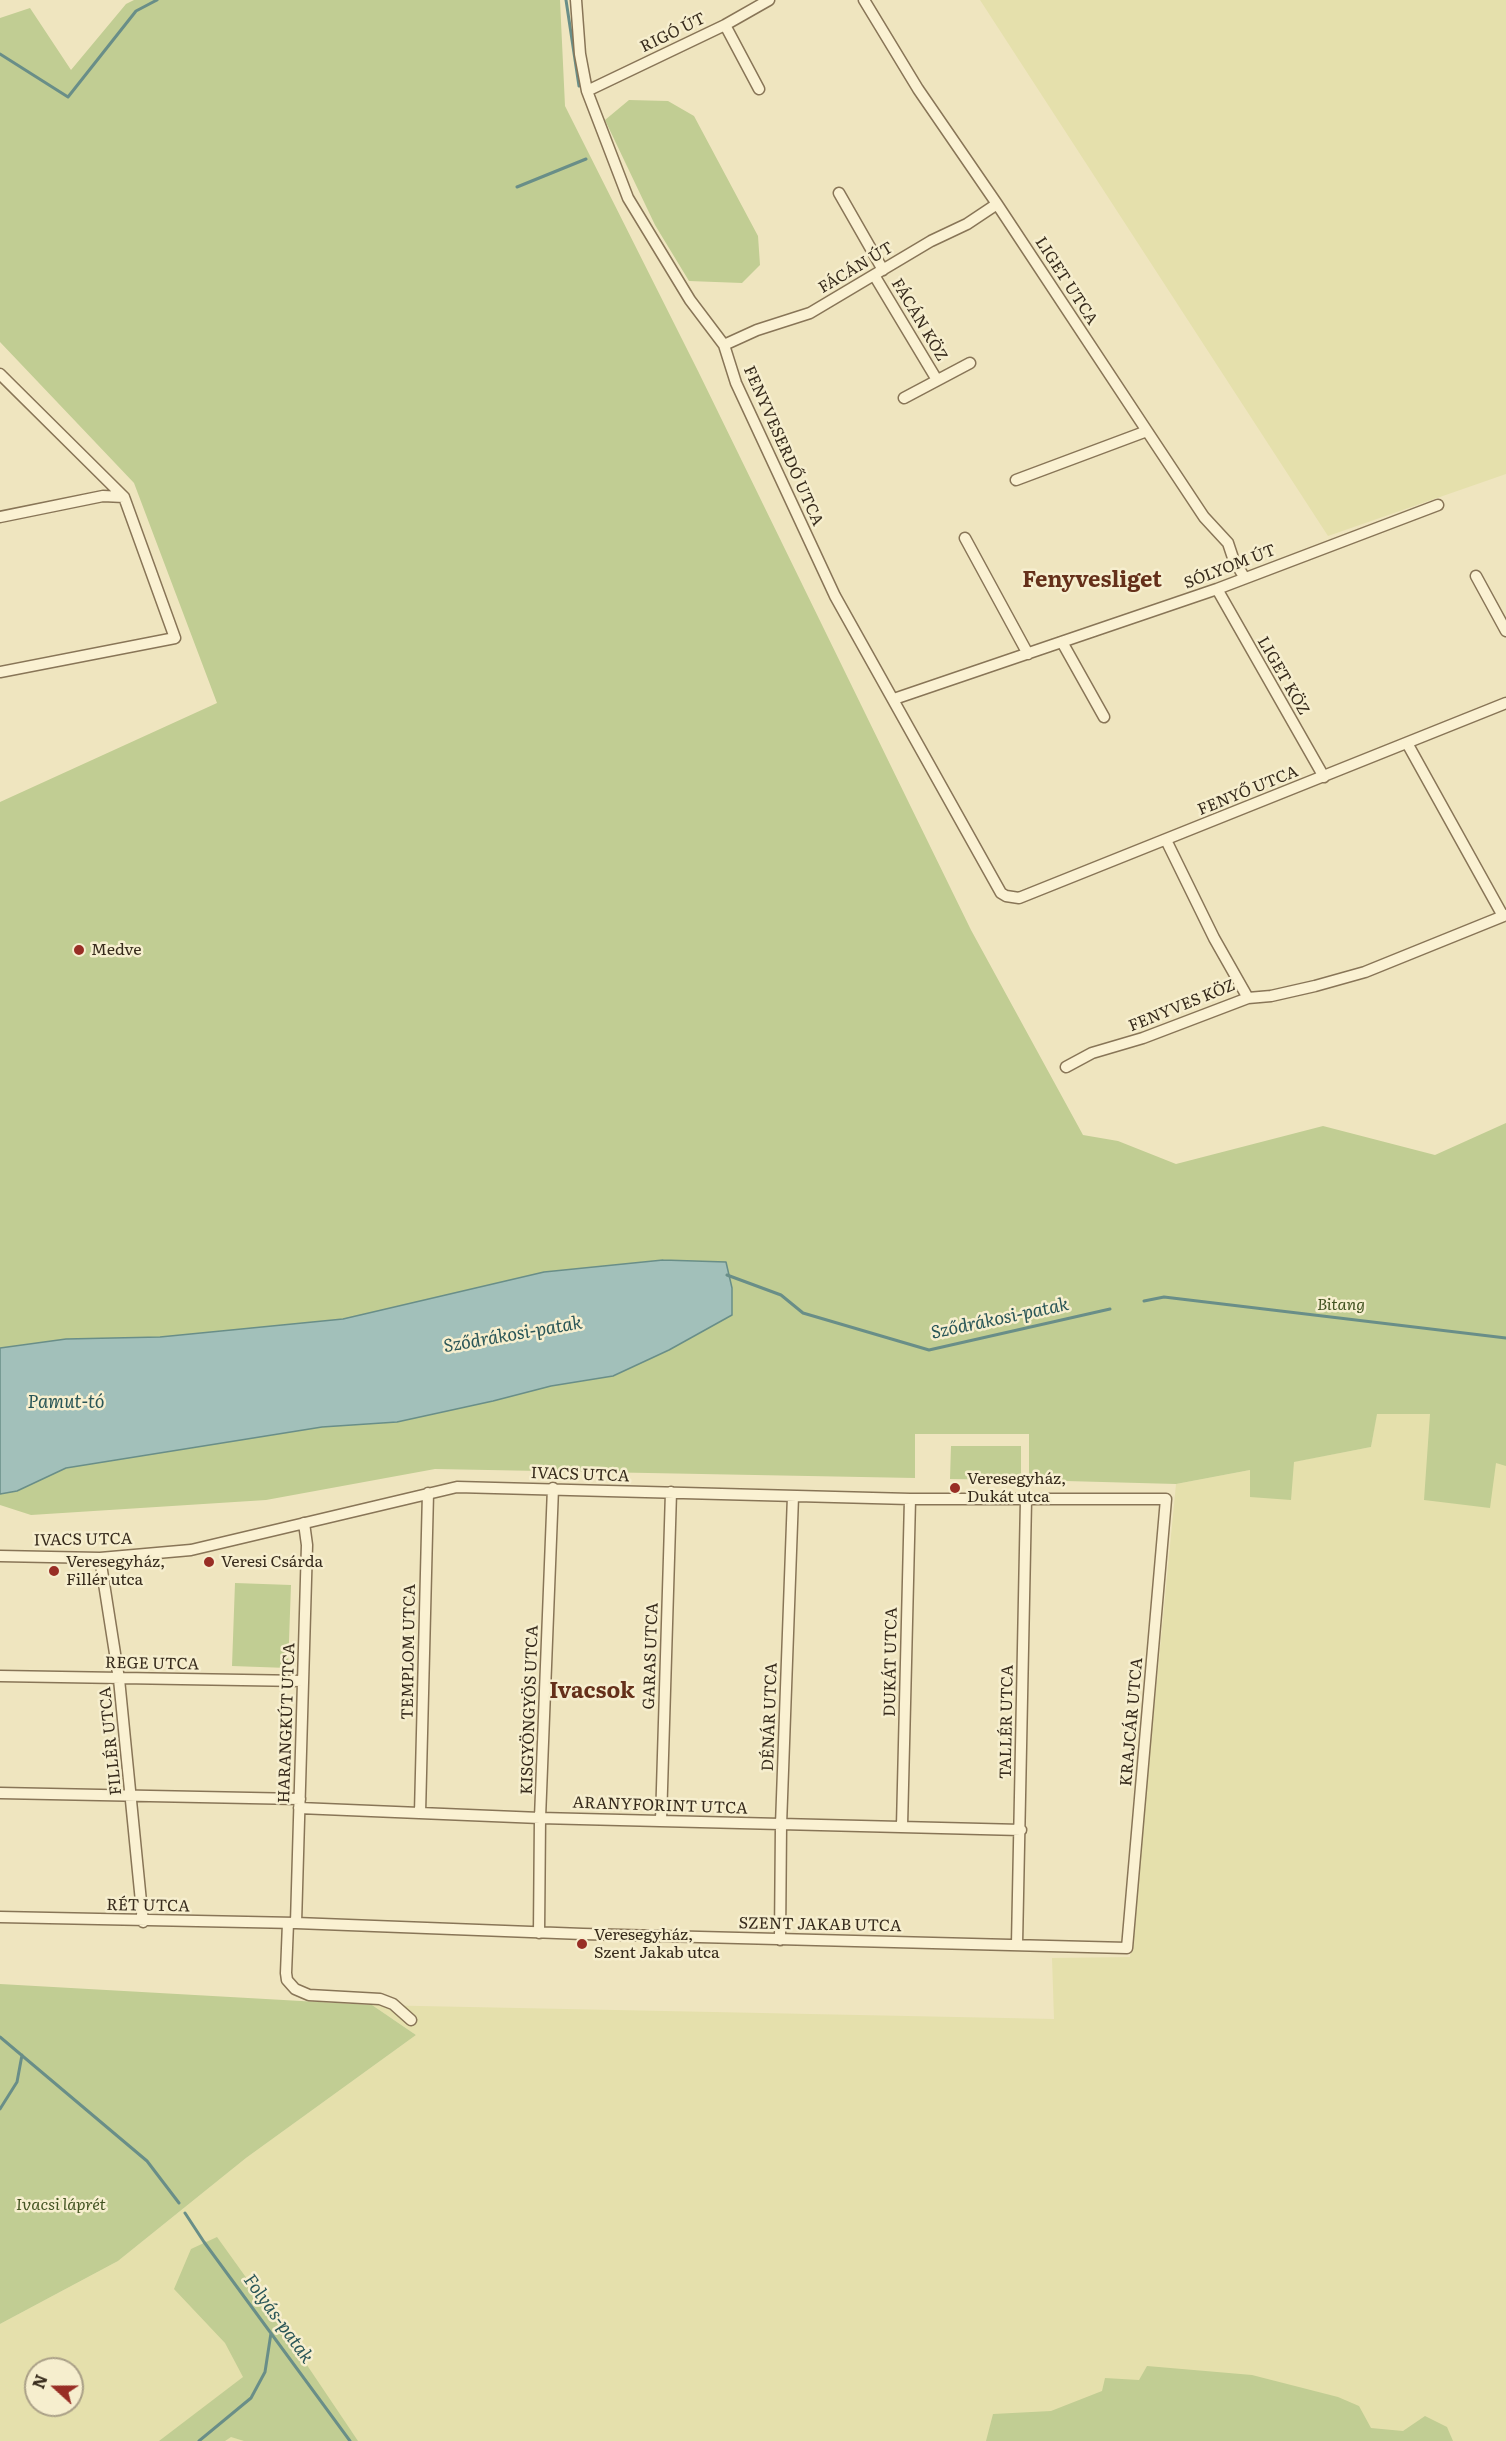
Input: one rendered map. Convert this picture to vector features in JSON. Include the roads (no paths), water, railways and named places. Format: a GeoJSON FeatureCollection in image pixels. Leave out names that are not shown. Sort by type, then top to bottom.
{"type":"FeatureCollection","features":[{"type":"Feature","properties":{"kind":"street","name":"FENYVESERDŐ UTCA"},"geometry":{"type":"LineString","coordinates":[[576,0],[580,54],[587,91],[628,198],[690,300],[724,345],[736,383],[835,596],[1000,893]]}},
{"type":"Feature","properties":{"kind":"street","name":"RIGÓ ÚT"},"geometry":{"type":"LineString","coordinates":[[587,91],[725,25],[769,0]]}},
{"type":"Feature","properties":{"kind":"street","name":"LIGET UTCA"},"geometry":{"type":"LineString","coordinates":[[864,0],[918,89],[1204,517],[1228,543],[1244,578]]}},
{"type":"Feature","properties":{"kind":"street"},"geometry":{"type":"LineString","coordinates":[[725,25],[759,89]]}},
{"type":"Feature","properties":{"kind":"street","name":"FÁCÁN KÖZ"},"geometry":{"type":"LineString","coordinates":[[839,193],[878,272],[938,380]]}},
{"type":"Feature","properties":{"kind":"street","name":"FÁCÁN ÚT"},"geometry":{"type":"LineString","coordinates":[[724,345],[757,330],[810,313],[931,241],[967,224],[997,204]]}},
{"type":"Feature","properties":{"kind":"street","name":"FÁCÁN KÖZ"},"geometry":{"type":"LineString","coordinates":[[904,398],[970,363]]}},
{"type":"Feature","properties":{"kind":"street"},"geometry":{"type":"LineString","coordinates":[[0,374],[4,384],[124,497],[175,638],[0,672]]}},
{"type":"Feature","properties":{"kind":"street"},"geometry":{"type":"LineString","coordinates":[[1017,480],[1147,431]]}},
{"type":"Feature","properties":{"kind":"street"},"geometry":{"type":"LineString","coordinates":[[0,517],[103,496],[124,497]]}},
{"type":"Feature","properties":{"kind":"street","name":"SÓLYOM ÚT"},"geometry":{"type":"LineString","coordinates":[[894,699],[1217,589],[1438,505]]}},
{"type":"Feature","properties":{"kind":"street"},"geometry":{"type":"LineString","coordinates":[[965,538],[1028,654]]}},
{"type":"Feature","properties":{"kind":"street"},"geometry":{"type":"LineString","coordinates":[[1476,576],[1506,631]]}},
{"type":"Feature","properties":{"kind":"street","name":"LIGET KÖZ"},"geometry":{"type":"LineString","coordinates":[[1217,589],[1324,777]]}},
{"type":"Feature","properties":{"kind":"street"},"geometry":{"type":"LineString","coordinates":[[1062,642],[1104,717]]}},
{"type":"Feature","properties":{"kind":"street","name":"FENYŐ UTCA"},"geometry":{"type":"LineString","coordinates":[[1000,893],[1019,898],[1506,703]]}},
{"type":"Feature","properties":{"kind":"street"},"geometry":{"type":"LineString","coordinates":[[1248,998],[1271,996],[1365,972],[1504,915],[1407,743]]}},
{"type":"Feature","properties":{"kind":"street","name":"FENYVES KÖZ"},"geometry":{"type":"LineString","coordinates":[[1066,1067],[1092,1053],[1129,1044],[1248,998],[1214,939],[1166,840]]}},
{"type":"Feature","properties":{"kind":"street","name":"IVACS UTCA"},"geometry":{"type":"LineString","coordinates":[[0,1556],[100,1558],[191,1550],[457,1487],[910,1499],[1166,1499]]}},
{"type":"Feature","properties":{"kind":"street","name":"KISGYÖNGYÖS UTCA"},"geometry":{"type":"LineString","coordinates":[[540,1933],[540,1818],[553,1488]]}},
{"type":"Feature","properties":{"kind":"street","name":"GARAS UTCA"},"geometry":{"type":"LineString","coordinates":[[661,1821],[671,1492]]}},
{"type":"Feature","properties":{"kind":"street","name":"TEMPLOM UTCA"},"geometry":{"type":"LineString","coordinates":[[420,1813],[428,1493]]}},
{"type":"Feature","properties":{"kind":"street","name":"DÉNÁR UTCA"},"geometry":{"type":"LineString","coordinates":[[780,1940],[781,1825],[793,1496]]}},
{"type":"Feature","properties":{"kind":"street","name":"DUKÁT UTCA"},"geometry":{"type":"LineString","coordinates":[[902,1826],[910,1499]]}},
{"type":"Feature","properties":{"kind":"street","name":"KRAJCÁR UTCA"},"geometry":{"type":"LineString","coordinates":[[1127,1948],[1166,1499]]}},
{"type":"Feature","properties":{"kind":"street","name":"TALLÉR UTCA"},"geometry":{"type":"LineString","coordinates":[[1017,1944],[1026,1500]]}},
{"type":"Feature","properties":{"kind":"street","name":"HARANGKÚT UTCA"},"geometry":{"type":"LineString","coordinates":[[304,1523],[307,1545],[299,1803],[287,1980],[295,1989],[309,1995],[380,1999],[393,2004],[411,2020]]}},
{"type":"Feature","properties":{"kind":"street","name":"FILLÉR UTCA"},"geometry":{"type":"LineString","coordinates":[[100,1558],[119,1679],[143,1922]]}},
{"type":"Feature","properties":{"kind":"street","name":"REGE UTCA"},"geometry":{"type":"LineString","coordinates":[[0,1677],[303,1681]]}},
{"type":"Feature","properties":{"kind":"street","name":"ARANYFORINT UTCA"},"geometry":{"type":"LineString","coordinates":[[0,1793],[132,1795],[540,1818],[1021,1830]]}},
{"type":"Feature","properties":{"kind":"street","name":"RÉT UTCA"},"geometry":{"type":"LineString","coordinates":[[0,1917],[143,1922],[292,1923]]}},
{"type":"Feature","properties":{"kind":"street","name":"SZENT JAKAB UTCA"},"geometry":{"type":"LineString","coordinates":[[292,1923],[540,1933],[1127,1948]]}},
{"type":"Feature","properties":{"kind":"water","name":"Pamut-tó"},"geometry":{"type":"Polygon","coordinates":[[[663,1260],[726,1262],[732,1288],[732,1315],[669,1350],[613,1376],[551,1386],[397,1422],[322,1427],[66,1468],[17,1491],[0,1494],[0,1348],[66,1339],[160,1337],[343,1319],[544,1272],[663,1260]]]}},
{"type":"Feature","properties":{"kind":"waterway"},"geometry":{"type":"LineString","coordinates":[[0,54],[68,97],[136,11],[157,0]]}},
{"type":"Feature","properties":{"kind":"waterway"},"geometry":{"type":"LineString","coordinates":[[566,0],[579,86]]}},
{"type":"Feature","properties":{"kind":"waterway"},"geometry":{"type":"LineString","coordinates":[[517,187],[586,159]]}},
{"type":"Feature","properties":{"kind":"waterway","name":"Sződrákosi-patak"},"geometry":{"type":"LineString","coordinates":[[727,1275],[781,1295],[803,1313],[929,1350],[1110,1309]]}},
{"type":"Feature","properties":{"kind":"waterway","name":"Sződrákosi-patak"},"geometry":{"type":"LineString","coordinates":[[1144,1301],[1164,1297],[1506,1338]]}},
{"type":"Feature","properties":{"kind":"waterway"},"geometry":{"type":"LineString","coordinates":[[0,2037],[147,2161],[179,2203]]}},
{"type":"Feature","properties":{"kind":"waterway"},"geometry":{"type":"LineString","coordinates":[[0,2109],[17,2082],[22,2055]]}},
{"type":"Feature","properties":{"kind":"waterway","name":"Folyás-patak"},"geometry":{"type":"LineString","coordinates":[[185,2213],[350,2441]]}},
{"type":"Feature","properties":{"kind":"waterway"},"geometry":{"type":"LineString","coordinates":[[199,2441],[251,2398],[265,2372],[271,2333]]}},
{"type":"Feature","properties":{"kind":"place","name":"Medve"},"geometry":{"type":"Point","coordinates":[79,950]}},
{"type":"Feature","properties":{"kind":"place","name":"Veresegyház, Dukát utca"},"geometry":{"type":"Point","coordinates":[955,1488]}},
{"type":"Feature","properties":{"kind":"place","name":"Veresi Csárda"},"geometry":{"type":"Point","coordinates":[209,1562]}},
{"type":"Feature","properties":{"kind":"place","name":"Veresegyház, Fillér utca"},"geometry":{"type":"Point","coordinates":[54,1571]}},
{"type":"Feature","properties":{"kind":"place","name":"Veresegyház, Szent Jakab utca"},"geometry":{"type":"Point","coordinates":[582,1944]}},
{"type":"Feature","properties":{"kind":"district","name":"Fenyvesliget"},"geometry":{"type":"Point","coordinates":[1092,581]}},
{"type":"Feature","properties":{"kind":"district","name":"Ivacsok"},"geometry":{"type":"Point","coordinates":[592,1692]}},
{"type":"Feature","properties":{"kind":"park label","name":"Bitang"},"geometry":{"type":"Point","coordinates":[1341,1305]}},
{"type":"Feature","properties":{"kind":"park label","name":"Ivacsi láprét"},"geometry":{"type":"Point","coordinates":[61,2205]}}]}
